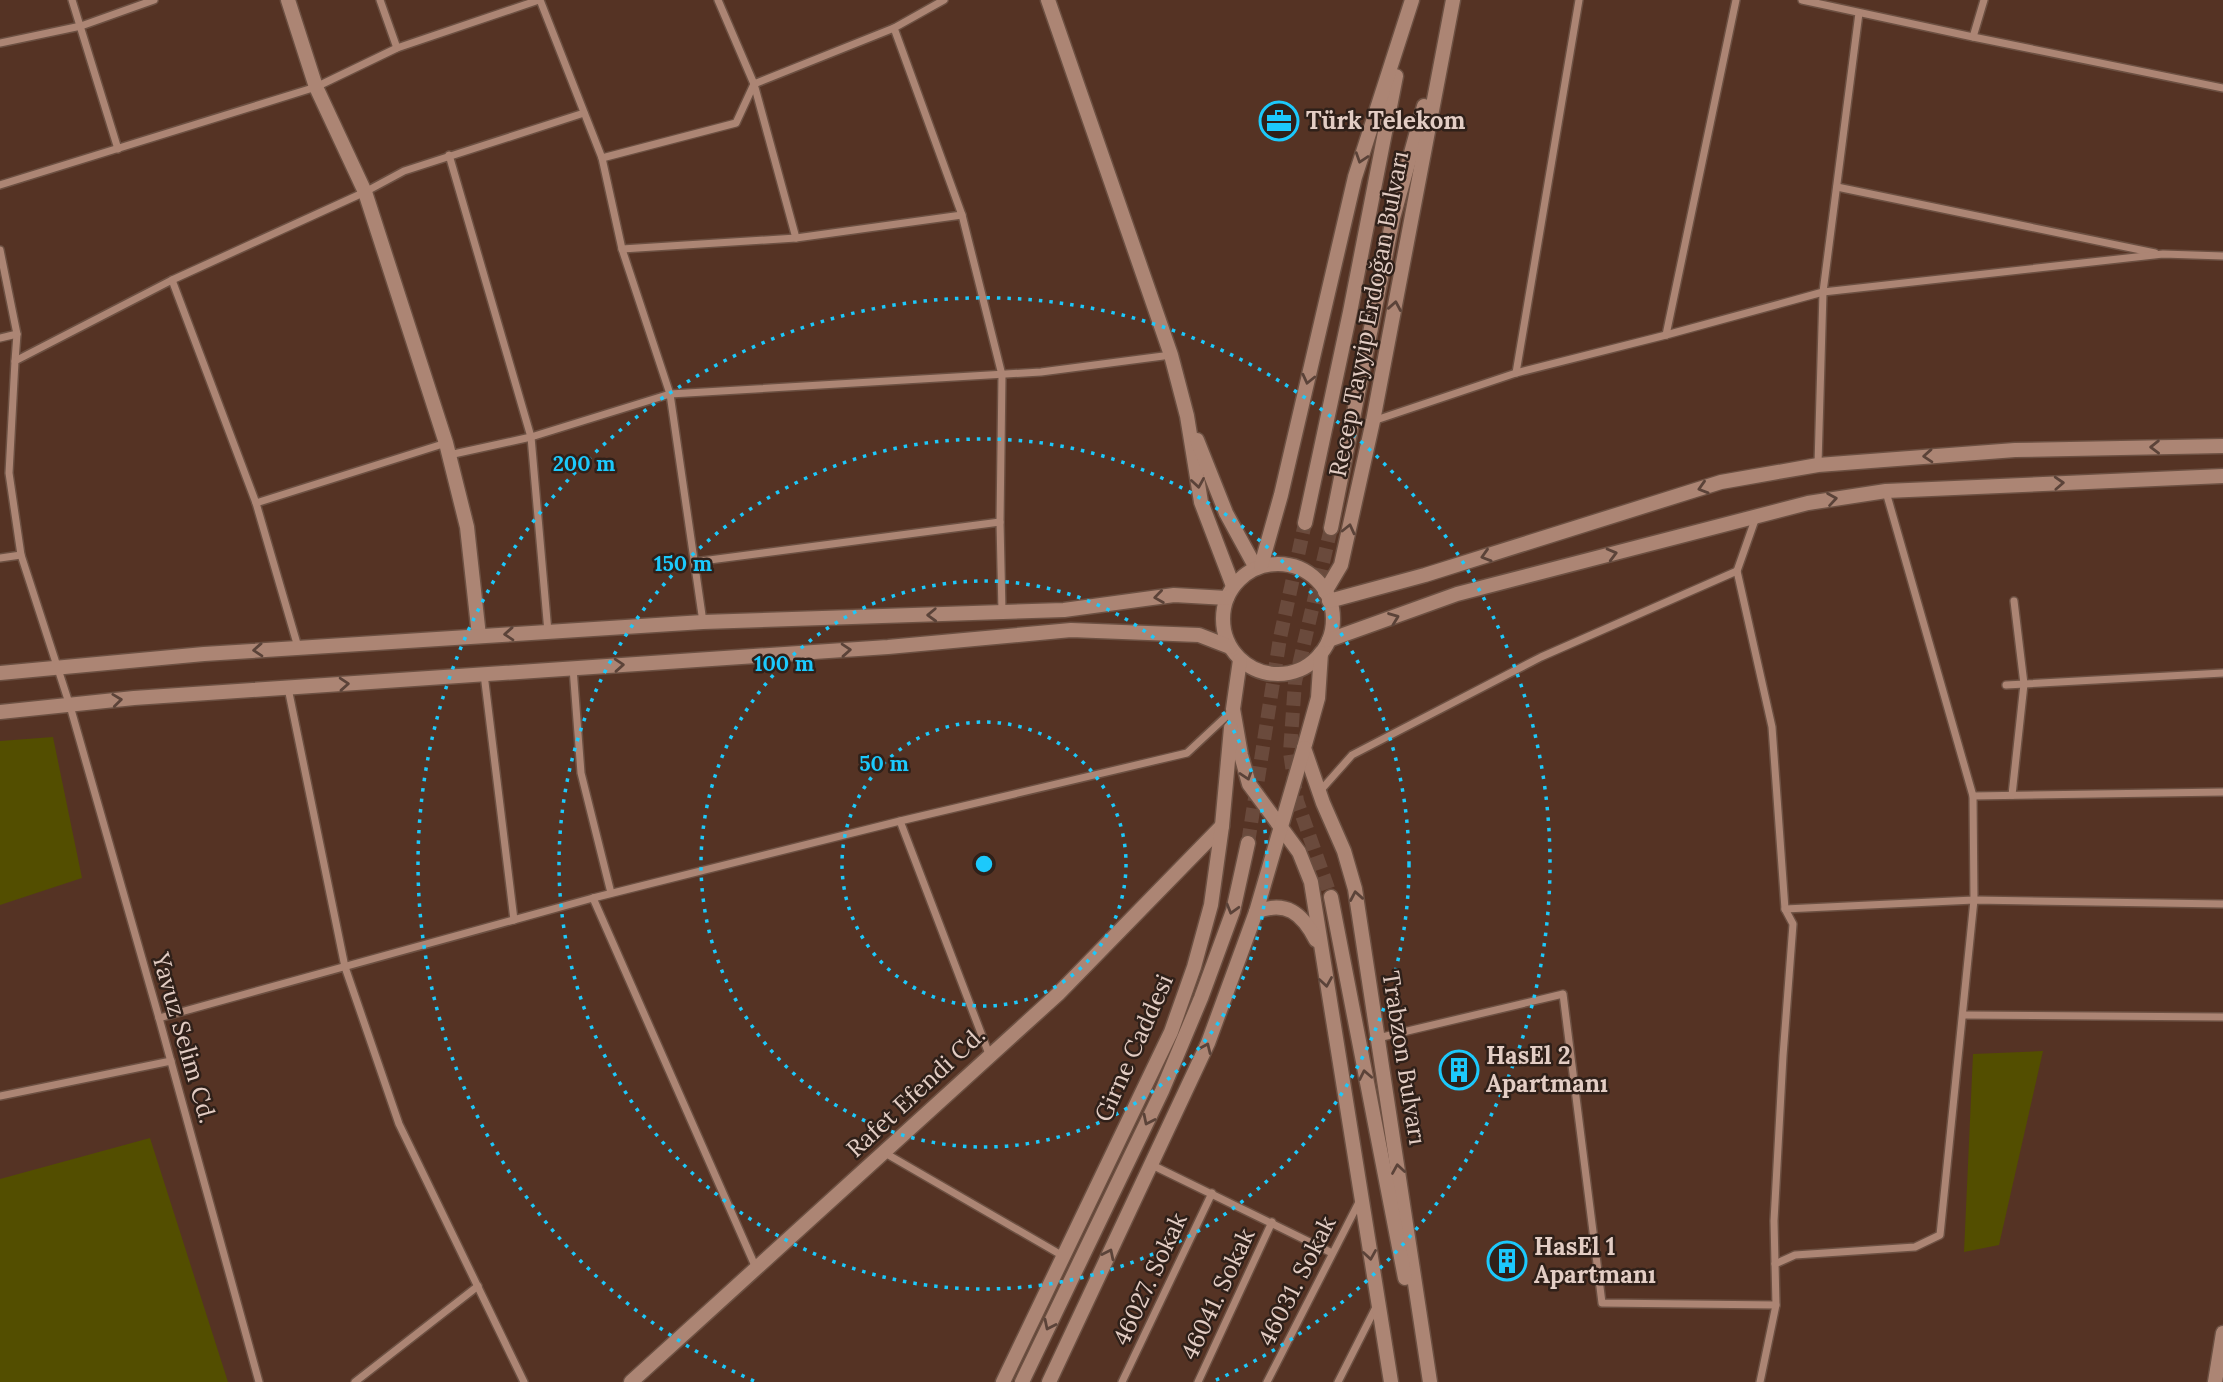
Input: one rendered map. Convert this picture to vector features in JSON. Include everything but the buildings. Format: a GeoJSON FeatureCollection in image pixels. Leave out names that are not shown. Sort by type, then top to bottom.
{"type":"FeatureCollection","features":[{"type":"Feature","properties":{"kind":"main road"},"geometry":{"type":"LineString","coordinates":[[288,0],[316,87],[365,192],[447,449],[467,527],[479,636]]}},
{"type":"Feature","properties":{"kind":"main road"},"geometry":{"type":"LineString","coordinates":[[1048,0],[1171,355],[1187,416],[1201,502],[1230,592]]}},
{"type":"Feature","properties":{"kind":"main road"},"geometry":{"type":"LineString","coordinates":[[1305,523],[1414,0]]}},
{"type":"Feature","properties":{"kind":"main road","name":"Recep Tayyip Erdoğan Bulvarı"},"geometry":{"type":"LineString","coordinates":[[1258,567],[1281,495],[1355,177],[1414,0]]}},
{"type":"Feature","properties":{"kind":"main road"},"geometry":{"type":"LineString","coordinates":[[1331,528],[1393,218],[1452,5]]}},
{"type":"Feature","properties":{"kind":"main road","name":"Recep Tayyip Erdoğan Bulvarı"},"geometry":{"type":"LineString","coordinates":[[1327,597],[1341,565],[1373,421],[1452,5]]}},
{"type":"Feature","properties":{"kind":"main road"},"geometry":{"type":"LineString","coordinates":[[1187,416],[1227,513],[1258,567]]}},
{"type":"Feature","properties":{"kind":"main road"},"geometry":{"type":"LineString","coordinates":[[1327,597],[1425,575],[1721,482],[1818,465],[2015,450],[2223,446]]}},
{"type":"Feature","properties":{"kind":"main road"},"geometry":{"type":"LineString","coordinates":[[1329,640],[1457,594],[1808,503],[1886,491],[2223,476]]}},
{"type":"Feature","properties":{"kind":"main road"},"geometry":{"type":"LineString","coordinates":[[1276,564],[1292,566],[1306,572],[1318,582],[1327,597],[1332,609],[1333,625],[1329,640],[1321,653],[1304,668],[1282,675],[1267,674],[1240,660],[1230,648],[1223,623],[1230,592],[1242,577],[1258,567],[1276,564]]}},
{"type":"Feature","properties":{"kind":"main road"},"geometry":{"type":"LineString","coordinates":[[0,673],[298,647],[702,622],[1064,610],[1174,595],[1230,592]]}},
{"type":"Feature","properties":{"kind":"main road"},"geometry":{"type":"LineString","coordinates":[[0,712],[134,698],[888,647],[1071,630],[1199,635],[1230,648]]}},
{"type":"Feature","properties":{"kind":"main road"},"geometry":{"type":"LineString","coordinates":[[1049,1382],[1208,1043],[1256,912],[1304,748],[1318,698],[1321,653]]}},
{"type":"Feature","properties":{"kind":"main road"},"geometry":{"type":"LineString","coordinates":[[1240,660],[1233,709],[1249,784],[1299,852],[1311,882],[1391,1382]]}},
{"type":"Feature","properties":{"kind":"main road","name":"Girne Caddesi"},"geometry":{"type":"LineString","coordinates":[[1003,1382],[1171,1031],[1194,967],[1210,905],[1222,826],[1233,709]]}},
{"type":"Feature","properties":{"kind":"main road","name":"Trabzon Bulvarı"},"geometry":{"type":"LineString","coordinates":[[1304,748],[1344,851],[1355,889],[1428,1382]]}},
{"type":"Feature","properties":{"kind":"main road","name":"Rafet Efendi Cd."},"geometry":{"type":"LineString","coordinates":[[631,1382],[1058,994],[1222,826]]}},
{"type":"Feature","properties":{"kind":"main road","name":"Girne Caddesi"},"geometry":{"type":"LineString","coordinates":[[1022,1382],[1162,1091],[1201,998],[1233,911],[1248,843]]}},
{"type":"Feature","properties":{"kind":"main road"},"geometry":{"type":"LineString","coordinates":[[1331,897],[1375,1129],[1428,1382]]}},
{"type":"Feature","properties":{"kind":"main road"},"geometry":{"type":"LineString","coordinates":[[1256,912],[1271,906],[1289,910],[1302,918],[1321,949]]}},
{"type":"Feature","properties":{"kind":"main road"},"geometry":{"type":"LineString","coordinates":[[2215,1382],[2223,1333]]}},
{"type":"Feature","properties":{"kind":"street"},"geometry":{"type":"LineString","coordinates":[[72,0],[118,149]]}},
{"type":"Feature","properties":{"kind":"street"},"geometry":{"type":"LineString","coordinates":[[0,43],[81,26],[154,0]]}},
{"type":"Feature","properties":{"kind":"street"},"geometry":{"type":"LineString","coordinates":[[380,0],[397,48]]}},
{"type":"Feature","properties":{"kind":"street"},"geometry":{"type":"LineString","coordinates":[[0,185],[316,87],[397,48],[540,0],[602,158],[622,249],[670,394],[702,622]]}},
{"type":"Feature","properties":{"kind":"street"},"geometry":{"type":"LineString","coordinates":[[718,0],[754,84],[796,238]]}},
{"type":"Feature","properties":{"kind":"street"},"geometry":{"type":"LineString","coordinates":[[602,158],[736,123],[754,84],[894,28],[944,0]]}},
{"type":"Feature","properties":{"kind":"street"},"geometry":{"type":"LineString","coordinates":[[1516,373],[1579,0]]}},
{"type":"Feature","properties":{"kind":"street"},"geometry":{"type":"LineString","coordinates":[[1666,335],[1736,0]]}},
{"type":"Feature","properties":{"kind":"street"},"geometry":{"type":"LineString","coordinates":[[1802,0],[2223,88]]}},
{"type":"Feature","properties":{"kind":"street"},"geometry":{"type":"LineString","coordinates":[[1973,37],[1984,0]]}},
{"type":"Feature","properties":{"kind":"street"},"geometry":{"type":"LineString","coordinates":[[1818,465],[1823,292],[1859,13]]}},
{"type":"Feature","properties":{"kind":"street"},"geometry":{"type":"LineString","coordinates":[[894,28],[962,215],[1002,375],[1002,612]]}},
{"type":"Feature","properties":{"kind":"street"},"geometry":{"type":"LineString","coordinates":[[15,361],[172,280],[365,192],[404,171],[584,113]]}},
{"type":"Feature","properties":{"kind":"street"},"geometry":{"type":"LineString","coordinates":[[449,155],[531,437],[548,632]]}},
{"type":"Feature","properties":{"kind":"street"},"geometry":{"type":"LineString","coordinates":[[1837,187],[2163,254]]}},
{"type":"Feature","properties":{"kind":"street"},"geometry":{"type":"LineString","coordinates":[[622,249],[796,238],[962,215]]}},
{"type":"Feature","properties":{"kind":"street","name":"Yavuz Selim Cd."},"geometry":{"type":"LineString","coordinates":[[0,250],[17,334],[9,472],[21,555],[70,706],[259,1382]]}},
{"type":"Feature","properties":{"kind":"street"},"geometry":{"type":"LineString","coordinates":[[1373,421],[1516,373],[1823,292],[2163,254],[2223,256]]}},
{"type":"Feature","properties":{"kind":"street"},"geometry":{"type":"LineString","coordinates":[[172,280],[256,503],[298,647]]}},
{"type":"Feature","properties":{"kind":"street"},"geometry":{"type":"LineString","coordinates":[[0,338],[17,334]]}},
{"type":"Feature","properties":{"kind":"street"},"geometry":{"type":"LineString","coordinates":[[256,503],[447,449],[531,437],[670,394],[1041,372],[1171,355]]}},
{"type":"Feature","properties":{"kind":"street"},"geometry":{"type":"LineString","coordinates":[[0,457],[10,456]]}},
{"type":"Feature","properties":{"kind":"street"},"geometry":{"type":"LineString","coordinates":[[1775,1264],[1795,1255],[1915,1247],[1940,1235],[1974,900],[1973,796],[1886,491]]}},
{"type":"Feature","properties":{"kind":"street"},"geometry":{"type":"LineString","coordinates":[[1756,517],[1737,571],[1772,727],[1785,909],[1793,924],[1774,1221],[1776,1305],[1760,1382]]}},
{"type":"Feature","properties":{"kind":"street"},"geometry":{"type":"LineString","coordinates":[[694,562],[1000,522]]}},
{"type":"Feature","properties":{"kind":"street"},"geometry":{"type":"LineString","coordinates":[[0,558],[21,555]]}},
{"type":"Feature","properties":{"kind":"street"},"geometry":{"type":"LineString","coordinates":[[1319,792],[1352,755],[1541,657],[1737,571]]}},
{"type":"Feature","properties":{"kind":"street"},"geometry":{"type":"LineString","coordinates":[[2012,795],[2024,684],[2014,601]]}},
{"type":"Feature","properties":{"kind":"street"},"geometry":{"type":"LineString","coordinates":[[573,668],[581,773],[611,893]]}},
{"type":"Feature","properties":{"kind":"street"},"geometry":{"type":"LineString","coordinates":[[2006,685],[2223,673]]}},
{"type":"Feature","properties":{"kind":"street"},"geometry":{"type":"LineString","coordinates":[[484,674],[514,920]]}},
{"type":"Feature","properties":{"kind":"street"},"geometry":{"type":"LineString","coordinates":[[288,688],[345,967],[399,1124],[524,1382]]}},
{"type":"Feature","properties":{"kind":"street"},"geometry":{"type":"LineString","coordinates":[[159,1018],[611,893],[1187,752],[1233,709]]}},
{"type":"Feature","properties":{"kind":"street"},"geometry":{"type":"LineString","coordinates":[[1973,796],[2223,792]]}},
{"type":"Feature","properties":{"kind":"street"},"geometry":{"type":"LineString","coordinates":[[900,821],[989,1055]]}},
{"type":"Feature","properties":{"kind":"street"},"geometry":{"type":"LineString","coordinates":[[593,898],[756,1268]]}},
{"type":"Feature","properties":{"kind":"street"},"geometry":{"type":"LineString","coordinates":[[1785,909],[1974,900],[2223,904]]}},
{"type":"Feature","properties":{"kind":"street"},"geometry":{"type":"LineString","coordinates":[[1378,1038],[1563,994],[1602,1303],[1776,1305]]}},
{"type":"Feature","properties":{"kind":"street"},"geometry":{"type":"LineString","coordinates":[[1963,1015],[2223,1017]]}},
{"type":"Feature","properties":{"kind":"street"},"geometry":{"type":"LineString","coordinates":[[0,1096],[171,1061]]}},
{"type":"Feature","properties":{"kind":"street"},"geometry":{"type":"LineString","coordinates":[[885,1153],[1063,1256]]}},
{"type":"Feature","properties":{"kind":"street"},"geometry":{"type":"LineString","coordinates":[[1152,1164],[1332,1253]]}},
{"type":"Feature","properties":{"kind":"street","name":"46027. Sokak"},"geometry":{"type":"LineString","coordinates":[[1122,1382],[1212,1193]]}},
{"type":"Feature","properties":{"kind":"street","name":"46031. Sokak"},"geometry":{"type":"LineString","coordinates":[[1267,1382],[1361,1199]]}},
{"type":"Feature","properties":{"kind":"street","name":"46041. Sokak"},"geometry":{"type":"LineString","coordinates":[[1198,1382],[1272,1222]]}},
{"type":"Feature","properties":{"kind":"street"},"geometry":{"type":"LineString","coordinates":[[355,1382],[478,1286]]}},
{"type":"Feature","properties":{"kind":"street"},"geometry":{"type":"LineString","coordinates":[[1338,1382],[1377,1304]]}},
{"type":"Feature","properties":{"kind":"shaded area"},"geometry":{"type":"Polygon","coordinates":[[[53,737],[82,878],[0,905],[0,741],[53,737]]]}},
{"type":"Feature","properties":{"kind":"shaded area"},"geometry":{"type":"Polygon","coordinates":[[[2043,1051],[1999,1245],[1964,1252],[1973,1054],[2043,1051]]]}},
{"type":"Feature","properties":{"kind":"shaded area"},"geometry":{"type":"Polygon","coordinates":[[[150,1138],[228,1382],[0,1382],[0,1179],[150,1138]]]}},
{"type":"Feature","properties":{"kind":"tunnel"},"geometry":{"type":"LineString","coordinates":[[1248,843],[1280,638],[1305,523]]}},
{"type":"Feature","properties":{"kind":"tunnel"},"geometry":{"type":"LineString","coordinates":[[1331,528],[1295,682],[1290,752],[1297,801],[1331,897]]}},
{"type":"Feature","properties":{"kind":"place","name":"Türk Telekom"},"geometry":{"type":"Point","coordinates":[1279,121]}},
{"type":"Feature","properties":{"kind":"place","name":"HasEl 2 Apartmanı"},"geometry":{"type":"Point","coordinates":[1459,1070]}},
{"type":"Feature","properties":{"kind":"place","name":"HasEl 1 Apartmanı"},"geometry":{"type":"Point","coordinates":[1507,1261]}}]}
